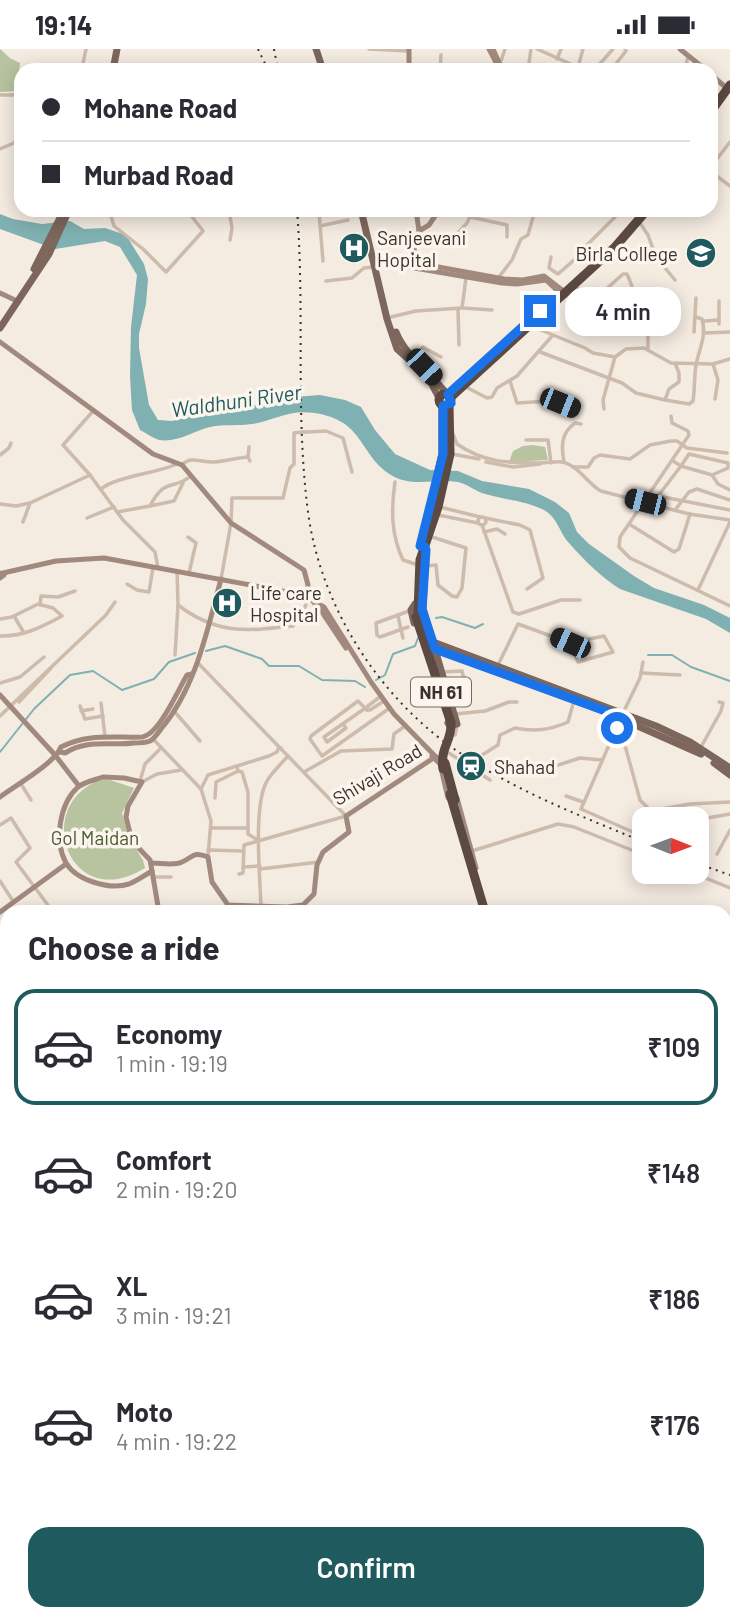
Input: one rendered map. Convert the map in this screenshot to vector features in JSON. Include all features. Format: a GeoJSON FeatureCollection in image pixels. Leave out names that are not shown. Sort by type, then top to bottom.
{"type":"FeatureCollection","features":[{"type":"Feature","properties":{"kind":"highway"},"geometry":{"type":"LineString","coordinates":[[718,103],[729,89]]}},
{"type":"Feature","properties":{"kind":"highway"},"geometry":{"type":"LineString","coordinates":[[718,108],[729,89]]}},
{"type":"Feature","properties":{"kind":"highway"},"geometry":{"type":"LineString","coordinates":[[446,399],[563,293],[637,217]]}},
{"type":"Feature","properties":{"kind":"highway"},"geometry":{"type":"LineString","coordinates":[[563,293],[615,247],[637,217]]}},
{"type":"Feature","properties":{"kind":"highway"},"geometry":{"type":"LineString","coordinates":[[446,399],[476,373]]}},
{"type":"Feature","properties":{"kind":"highway","name":"NH 61"},"geometry":{"type":"LineString","coordinates":[[415,609],[422,546],[429,536],[451,427],[446,399]]}},
{"type":"Feature","properties":{"kind":"highway","name":"NH 61"},"geometry":{"type":"LineString","coordinates":[[446,399],[446,457]]}},
{"type":"Feature","properties":{"kind":"highway","name":"NH 61"},"geometry":{"type":"LineString","coordinates":[[436,506],[415,563],[415,609],[453,721],[454,726],[444,759],[485,905]]}},
{"type":"Feature","properties":{"kind":"highway","name":"NH 61"},"geometry":{"type":"LineString","coordinates":[[469,850],[485,905]]}},
{"type":"Feature","properties":{"kind":"main road"},"geometry":{"type":"LineString","coordinates":[[0,328],[47,253],[63,217]]}},
{"type":"Feature","properties":{"kind":"main road"},"geometry":{"type":"LineString","coordinates":[[363,217],[391,317],[402,346],[414,357],[446,399]]}},
{"type":"Feature","properties":{"kind":"main road"},"geometry":{"type":"LineString","coordinates":[[364,217],[397,349],[428,377],[446,399]]}},
{"type":"Feature","properties":{"kind":"main road"},"geometry":{"type":"LineString","coordinates":[[0,322],[16,301]]}},
{"type":"Feature","properties":{"kind":"main road"},"geometry":{"type":"LineString","coordinates":[[415,609],[419,636],[448,725],[457,723],[422,609],[425,566],[422,546]]}},
{"type":"Feature","properties":{"kind":"main road"},"geometry":{"type":"LineString","coordinates":[[434,646],[497,666],[575,697]]}},
{"type":"Feature","properties":{"kind":"main road"},"geometry":{"type":"LineString","coordinates":[[434,646],[623,714],[700,750],[728,772]]}},
{"type":"Feature","properties":{"kind":"street"},"geometry":{"type":"LineString","coordinates":[[369,49],[410,50]]}},
{"type":"Feature","properties":{"kind":"street"},"geometry":{"type":"LineString","coordinates":[[537,49],[567,63]]}},
{"type":"Feature","properties":{"kind":"street"},"geometry":{"type":"LineString","coordinates":[[557,59],[561,49]]}},
{"type":"Feature","properties":{"kind":"street"},"geometry":{"type":"LineString","coordinates":[[617,63],[625,49]]}},
{"type":"Feature","properties":{"kind":"street"},"geometry":{"type":"LineString","coordinates":[[681,49],[698,63]]}},
{"type":"Feature","properties":{"kind":"street"},"geometry":{"type":"LineString","coordinates":[[681,49],[699,63]]}},
{"type":"Feature","properties":{"kind":"street"},"geometry":{"type":"LineString","coordinates":[[440,63],[441,55]]}},
{"type":"Feature","properties":{"kind":"street"},"geometry":{"type":"LineString","coordinates":[[686,63],[688,56]]}},
{"type":"Feature","properties":{"kind":"street"},"geometry":{"type":"LineString","coordinates":[[718,158],[730,142]]}},
{"type":"Feature","properties":{"kind":"street"},"geometry":{"type":"LineString","coordinates":[[111,217],[114,226],[166,272],[204,231],[193,217]]}},
{"type":"Feature","properties":{"kind":"street"},"geometry":{"type":"LineString","coordinates":[[230,217],[230,240]]}},
{"type":"Feature","properties":{"kind":"street"},"geometry":{"type":"LineString","coordinates":[[319,217],[323,261]]}},
{"type":"Feature","properties":{"kind":"street"},"geometry":{"type":"LineString","coordinates":[[408,264],[417,231],[415,217]]}},
{"type":"Feature","properties":{"kind":"street"},"geometry":{"type":"LineString","coordinates":[[417,231],[429,225],[434,217]]}},
{"type":"Feature","properties":{"kind":"street"},"geometry":{"type":"LineString","coordinates":[[456,235],[470,217],[507,225],[507,237]]}},
{"type":"Feature","properties":{"kind":"street"},"geometry":{"type":"LineString","coordinates":[[498,280],[512,260],[521,239],[527,236],[532,217]]}},
{"type":"Feature","properties":{"kind":"street"},"geometry":{"type":"LineString","coordinates":[[549,268],[561,273],[615,217]]}},
{"type":"Feature","properties":{"kind":"street"},"geometry":{"type":"LineString","coordinates":[[639,217],[656,257],[675,280]]}},
{"type":"Feature","properties":{"kind":"street"},"geometry":{"type":"LineString","coordinates":[[320,226],[348,221]]}},
{"type":"Feature","properties":{"kind":"street"},"geometry":{"type":"LineString","coordinates":[[349,245],[368,240]]}},
{"type":"Feature","properties":{"kind":"street"},"geometry":{"type":"LineString","coordinates":[[579,253],[590,264]]}},
{"type":"Feature","properties":{"kind":"street"},"geometry":{"type":"LineString","coordinates":[[530,280],[544,276],[551,257]]}},
{"type":"Feature","properties":{"kind":"street"},"geometry":{"type":"LineString","coordinates":[[326,281],[352,278],[375,263],[408,264],[498,280],[547,279],[563,293]]}},
{"type":"Feature","properties":{"kind":"street"},"geometry":{"type":"LineString","coordinates":[[459,345],[460,309],[466,274]]}},
{"type":"Feature","properties":{"kind":"street"},"geometry":{"type":"LineString","coordinates":[[575,285],[592,302],[615,311],[629,312],[634,294],[627,274],[623,274],[592,302]]}},
{"type":"Feature","properties":{"kind":"street"},"geometry":{"type":"LineString","coordinates":[[544,276],[563,293]]}},
{"type":"Feature","properties":{"kind":"street"},"geometry":{"type":"LineString","coordinates":[[0,293],[16,301]]}},
{"type":"Feature","properties":{"kind":"street"},"geometry":{"type":"LineString","coordinates":[[694,332],[696,298]]}},
{"type":"Feature","properties":{"kind":"street"},"geometry":{"type":"LineString","coordinates":[[696,317],[704,321],[719,322],[719,301]]}},
{"type":"Feature","properties":{"kind":"street"},"geometry":{"type":"LineString","coordinates":[[391,317],[416,311],[492,310]]}},
{"type":"Feature","properties":{"kind":"street"},"geometry":{"type":"LineString","coordinates":[[648,316],[648,348]]}},
{"type":"Feature","properties":{"kind":"street"},"geometry":{"type":"LineString","coordinates":[[540,352],[622,383],[643,395],[691,403],[696,363],[703,346],[704,321]]}},
{"type":"Feature","properties":{"kind":"street"},"geometry":{"type":"LineString","coordinates":[[528,325],[593,353],[615,357],[632,348],[648,348],[662,359],[676,363],[713,364],[730,359]]}},
{"type":"Feature","properties":{"kind":"street"},"geometry":{"type":"LineString","coordinates":[[704,333],[730,332]]}},
{"type":"Feature","properties":{"kind":"street"},"geometry":{"type":"LineString","coordinates":[[464,386],[490,398],[497,388],[510,381],[540,352],[552,336]]}},
{"type":"Feature","properties":{"kind":"street"},"geometry":{"type":"LineString","coordinates":[[0,342],[153,454],[179,464],[231,523],[304,570],[308,585],[303,613],[291,626],[232,630],[197,619],[178,605]]}},
{"type":"Feature","properties":{"kind":"street"},"geometry":{"type":"LineString","coordinates":[[414,357],[423,347],[441,357]]}},
{"type":"Feature","properties":{"kind":"street"},"geometry":{"type":"LineString","coordinates":[[604,409],[603,400],[615,357]]}},
{"type":"Feature","properties":{"kind":"street"},"geometry":{"type":"LineString","coordinates":[[665,400],[669,389],[680,379],[676,363]]}},
{"type":"Feature","properties":{"kind":"street"},"geometry":{"type":"LineString","coordinates":[[713,364],[718,380],[715,399]]}},
{"type":"Feature","properties":{"kind":"street"},"geometry":{"type":"LineString","coordinates":[[510,381],[517,403],[549,401],[574,409]]}},
{"type":"Feature","properties":{"kind":"street"},"geometry":{"type":"LineString","coordinates":[[93,410],[64,445],[116,510],[155,552],[155,568],[149,592],[137,590],[127,584]]}},
{"type":"Feature","properties":{"kind":"street"},"geometry":{"type":"LineString","coordinates":[[671,416],[672,423],[689,433],[684,446],[620,537],[619,547],[623,553],[730,606]]}},
{"type":"Feature","properties":{"kind":"street"},"geometry":{"type":"LineString","coordinates":[[564,462],[562,440],[571,425],[581,424]]}},
{"type":"Feature","properties":{"kind":"street"},"geometry":{"type":"LineString","coordinates":[[451,427],[457,444],[484,459],[507,464],[564,462],[582,474],[591,486],[601,491],[690,514],[730,521],[697,590]]}},
{"type":"Feature","properties":{"kind":"street"},"geometry":{"type":"LineString","coordinates":[[0,797],[58,753],[65,753],[75,744],[106,739],[144,740],[154,735],[192,678],[221,580],[231,523],[232,498],[283,498],[289,468],[294,464],[294,433],[326,431],[343,438],[352,472]]}},
{"type":"Feature","properties":{"kind":"street"},"geometry":{"type":"LineString","coordinates":[[526,440],[548,440],[551,463]]}},
{"type":"Feature","properties":{"kind":"street"},"geometry":{"type":"LineString","coordinates":[[571,467],[588,467],[596,456],[600,455],[630,460],[650,445],[677,441],[684,446],[727,453]]}},
{"type":"Feature","properties":{"kind":"street"},"geometry":{"type":"LineString","coordinates":[[0,455],[11,443]]}},
{"type":"Feature","properties":{"kind":"street"},"geometry":{"type":"LineString","coordinates":[[100,489],[114,481],[147,475],[188,460],[212,462],[249,459],[249,447]]}},
{"type":"Feature","properties":{"kind":"street"},"geometry":{"type":"LineString","coordinates":[[674,460],[681,465],[712,475],[729,469],[728,463],[689,454],[681,465],[658,496],[730,510]]}},
{"type":"Feature","properties":{"kind":"street"},"geometry":{"type":"LineString","coordinates":[[446,457],[467,455],[500,465],[538,466],[542,463]]}},
{"type":"Feature","properties":{"kind":"street"},"geometry":{"type":"LineString","coordinates":[[0,504],[16,506],[30,503],[90,475]]}},
{"type":"Feature","properties":{"kind":"street"},"geometry":{"type":"LineString","coordinates":[[712,475],[718,484],[730,490]]}},
{"type":"Feature","properties":{"kind":"street"},"geometry":{"type":"LineString","coordinates":[[88,518],[116,510],[174,501],[183,483],[191,476]]}},
{"type":"Feature","properties":{"kind":"street"},"geometry":{"type":"LineString","coordinates":[[395,482],[392,515],[395,538],[404,560],[415,563]]}},
{"type":"Feature","properties":{"kind":"street"},"geometry":{"type":"LineString","coordinates":[[150,506],[163,487],[183,483]]}},
{"type":"Feature","properties":{"kind":"street"},"geometry":{"type":"LineString","coordinates":[[672,509],[692,489],[730,500]]}},
{"type":"Feature","properties":{"kind":"street"},"geometry":{"type":"LineString","coordinates":[[672,509],[674,499]]}},
{"type":"Feature","properties":{"kind":"street"},"geometry":{"type":"LineString","coordinates":[[23,522],[30,503]]}},
{"type":"Feature","properties":{"kind":"street"},"geometry":{"type":"LineString","coordinates":[[436,506],[472,516],[520,524],[530,530],[543,578],[527,589]]}},
{"type":"Feature","properties":{"kind":"street"},"geometry":{"type":"LineString","coordinates":[[436,506],[471,522],[485,523],[482,518]]}},
{"type":"Feature","properties":{"kind":"street"},"geometry":{"type":"LineString","coordinates":[[629,524],[674,552],[679,549],[690,514]]}},
{"type":"Feature","properties":{"kind":"street"},"geometry":{"type":"LineString","coordinates":[[471,522],[472,516]]}},
{"type":"Feature","properties":{"kind":"street"},"geometry":{"type":"LineString","coordinates":[[480,524],[513,612],[519,614],[561,600],[580,600]]}},
{"type":"Feature","properties":{"kind":"street"},"geometry":{"type":"LineString","coordinates":[[484,532],[497,529],[505,534]]}},
{"type":"Feature","properties":{"kind":"street"},"geometry":{"type":"LineString","coordinates":[[425,566],[436,565],[438,585],[457,597],[462,588],[466,548],[429,536]]}},
{"type":"Feature","properties":{"kind":"street"},"geometry":{"type":"LineString","coordinates":[[188,537],[196,543],[189,573]]}},
{"type":"Feature","properties":{"kind":"street"},"geometry":{"type":"LineString","coordinates":[[1,577],[72,560],[94,559],[278,589],[307,599],[324,607],[368,681],[404,727]]}},
{"type":"Feature","properties":{"kind":"street"},"geometry":{"type":"LineString","coordinates":[[177,573],[221,580]]}},
{"type":"Feature","properties":{"kind":"street"},"geometry":{"type":"LineString","coordinates":[[175,655],[177,573]]}},
{"type":"Feature","properties":{"kind":"street"},"geometry":{"type":"LineString","coordinates":[[40,605],[41,596],[58,597],[75,591]]}},
{"type":"Feature","properties":{"kind":"street"},"geometry":{"type":"LineString","coordinates":[[1,717],[106,615],[115,602]]}},
{"type":"Feature","properties":{"kind":"street"},"geometry":{"type":"LineString","coordinates":[[0,619],[40,605],[53,608],[62,616],[12,637],[0,636]]}},
{"type":"Feature","properties":{"kind":"street"},"geometry":{"type":"LineString","coordinates":[[408,627],[380,637],[377,635],[376,623],[415,609]]}},
{"type":"Feature","properties":{"kind":"street"},"geometry":{"type":"LineString","coordinates":[[14,616],[24,633]]}},
{"type":"Feature","properties":{"kind":"street"},"geometry":{"type":"LineString","coordinates":[[398,616],[402,638]]}},
{"type":"Feature","properties":{"kind":"street"},"geometry":{"type":"LineString","coordinates":[[497,666],[518,624],[570,643],[604,636],[613,652],[578,662],[570,643]]}},
{"type":"Feature","properties":{"kind":"street"},"geometry":{"type":"LineString","coordinates":[[0,683],[20,677],[44,657]]}},
{"type":"Feature","properties":{"kind":"street"},"geometry":{"type":"LineString","coordinates":[[197,662],[346,816],[349,832],[323,852],[314,894],[307,905]]}},
{"type":"Feature","properties":{"kind":"street"},"geometry":{"type":"LineString","coordinates":[[632,832],[581,809],[641,673],[643,662]]}},
{"type":"Feature","properties":{"kind":"street"},"geometry":{"type":"LineString","coordinates":[[442,671],[457,670]]}},
{"type":"Feature","properties":{"kind":"street"},"geometry":{"type":"LineString","coordinates":[[442,671],[462,671],[469,701]]}},
{"type":"Feature","properties":{"kind":"street"},"geometry":{"type":"LineString","coordinates":[[641,673],[680,675]]}},
{"type":"Feature","properties":{"kind":"street"},"geometry":{"type":"LineString","coordinates":[[0,695],[24,722],[58,753],[79,786]]}},
{"type":"Feature","properties":{"kind":"street"},"geometry":{"type":"LineString","coordinates":[[482,755],[498,745],[500,736],[515,727],[530,731],[551,729],[568,722],[575,697]]}},
{"type":"Feature","properties":{"kind":"street"},"geometry":{"type":"LineString","coordinates":[[336,732],[343,724],[382,700]]}},
{"type":"Feature","properties":{"kind":"street"},"geometry":{"type":"LineString","coordinates":[[382,700],[387,709],[440,764],[461,845],[469,850],[558,824],[574,827],[632,850]]}},
{"type":"Feature","properties":{"kind":"street"},"geometry":{"type":"LineString","coordinates":[[365,709],[358,701],[311,736],[310,739],[322,756],[387,709]]}},
{"type":"Feature","properties":{"kind":"street"},"geometry":{"type":"LineString","coordinates":[[455,715],[485,711],[509,702],[517,702]]}},
{"type":"Feature","properties":{"kind":"street"},"geometry":{"type":"LineString","coordinates":[[700,750],[721,711],[723,703],[719,702]]}},
{"type":"Feature","properties":{"kind":"street"},"geometry":{"type":"LineString","coordinates":[[101,703],[106,739]]}},
{"type":"Feature","properties":{"kind":"street"},"geometry":{"type":"LineString","coordinates":[[93,709],[81,709],[85,719],[103,716]]}},
{"type":"Feature","properties":{"kind":"street"},"geometry":{"type":"LineString","coordinates":[[170,713],[200,741]]}},
{"type":"Feature","properties":{"kind":"street"},"geometry":{"type":"LineString","coordinates":[[455,735],[457,723]]}},
{"type":"Feature","properties":{"kind":"street"},"geometry":{"type":"LineString","coordinates":[[304,772],[346,749],[391,749],[393,735],[404,727]]}},
{"type":"Feature","properties":{"kind":"street"},"geometry":{"type":"LineString","coordinates":[[617,728],[626,749],[636,792],[646,807]]}},
{"type":"Feature","properties":{"kind":"street"},"geometry":{"type":"LineString","coordinates":[[154,735],[161,748],[201,789],[211,828],[208,854],[212,882],[226,905]]}},
{"type":"Feature","properties":{"kind":"street"},"geometry":{"type":"LineString","coordinates":[[215,798],[215,784],[224,777],[277,753],[281,747]]}},
{"type":"Feature","properties":{"kind":"street"},"geometry":{"type":"LineString","coordinates":[[158,905],[152,863],[132,841],[126,817],[128,806],[141,782],[145,764],[161,748]]}},
{"type":"Feature","properties":{"kind":"street"},"geometry":{"type":"LineString","coordinates":[[435,757],[449,753],[490,780]]}},
{"type":"Feature","properties":{"kind":"street"},"geometry":{"type":"LineString","coordinates":[[261,905],[258,840],[264,789],[267,781],[288,755]]}},
{"type":"Feature","properties":{"kind":"street","name":"Shivaji Road"},"geometry":{"type":"LineString","coordinates":[[243,851],[244,845],[258,840],[346,816],[435,757]]}},
{"type":"Feature","properties":{"kind":"street"},"geometry":{"type":"LineString","coordinates":[[549,768],[580,758],[602,760]]}},
{"type":"Feature","properties":{"kind":"street"},"geometry":{"type":"LineString","coordinates":[[201,789],[208,775],[237,769],[242,772],[248,792],[249,836],[258,840]]}},
{"type":"Feature","properties":{"kind":"street"},"geometry":{"type":"LineString","coordinates":[[171,877],[153,874],[129,884],[105,887],[79,875],[66,864],[60,825],[67,803],[79,786],[103,777],[141,782],[157,774],[181,770]]}},
{"type":"Feature","properties":{"kind":"street"},"geometry":{"type":"LineString","coordinates":[[222,771],[224,777]]}},
{"type":"Feature","properties":{"kind":"street"},"geometry":{"type":"LineString","coordinates":[[728,772],[730,782]]}},
{"type":"Feature","properties":{"kind":"street"},"geometry":{"type":"LineString","coordinates":[[20,782],[31,800]]}},
{"type":"Feature","properties":{"kind":"street"},"geometry":{"type":"LineString","coordinates":[[566,796],[583,802]]}},
{"type":"Feature","properties":{"kind":"street"},"geometry":{"type":"LineString","coordinates":[[673,807],[730,802]]}},
{"type":"Feature","properties":{"kind":"street"},"geometry":{"type":"LineString","coordinates":[[709,818],[730,814]]}},
{"type":"Feature","properties":{"kind":"street"},"geometry":{"type":"LineString","coordinates":[[0,825],[11,818],[30,848],[16,862],[48,905]]}},
{"type":"Feature","properties":{"kind":"street"},"geometry":{"type":"LineString","coordinates":[[211,828],[248,828]]}},
{"type":"Feature","properties":{"kind":"street"},"geometry":{"type":"LineString","coordinates":[[718,854],[730,830]]}},
{"type":"Feature","properties":{"kind":"street"},"geometry":{"type":"LineString","coordinates":[[152,863],[181,863],[191,855],[243,851],[243,873],[239,874]]}},
{"type":"Feature","properties":{"kind":"street"},"geometry":{"type":"LineString","coordinates":[[243,867],[260,868],[319,862]]}},
{"type":"Feature","properties":{"kind":"street"},"geometry":{"type":"LineString","coordinates":[[8,905],[66,864]]}},
{"type":"Feature","properties":{"kind":"street"},"geometry":{"type":"LineString","coordinates":[[709,880],[730,888]]}},
{"type":"Feature","properties":{"kind":"street"},"geometry":{"type":"LineString","coordinates":[[0,881],[13,901]]}},
{"type":"Feature","properties":{"kind":"green space"},"geometry":{"type":"Polygon","coordinates":[[[0,49],[20,63],[14,63],[14,91],[0,92],[0,49]]]}},
{"type":"Feature","properties":{"kind":"green space"},"geometry":{"type":"Polygon","coordinates":[[[533,445],[545,447],[548,460],[509,462],[513,451],[533,445]]]}},
{"type":"Feature","properties":{"kind":"green space","name":"Gol Maidan"},"geometry":{"type":"Polygon","coordinates":[[[100,780],[110,780],[134,788],[122,813],[130,840],[145,868],[119,879],[97,878],[80,868],[68,851],[64,832],[67,811],[79,793],[100,780]]]}},
{"type":"Feature","properties":{"kind":"water"},"geometry":{"type":"Polygon","coordinates":[[[0,214],[42,224],[70,221],[84,229],[105,228],[126,235],[144,264],[148,279],[139,348],[149,405],[158,420],[172,421],[216,409],[246,407],[294,397],[320,395],[345,400],[361,407],[375,430],[395,454],[430,470],[458,471],[482,481],[529,489],[555,502],[569,513],[577,532],[589,544],[654,588],[704,605],[730,618],[730,633],[706,619],[613,585],[575,549],[544,510],[482,493],[458,482],[415,482],[391,475],[372,458],[352,431],[331,417],[297,412],[252,424],[210,427],[166,440],[159,440],[140,430],[132,410],[130,376],[131,327],[137,275],[120,247],[105,241],[55,249],[0,229],[0,214]]]}},
{"type":"Feature","properties":{"kind":"waterway"},"geometry":{"type":"LineString","coordinates":[[436,618],[442,617],[475,628],[483,624]]}},
{"type":"Feature","properties":{"kind":"waterway"},"geometry":{"type":"LineString","coordinates":[[376,680],[385,675],[393,654],[415,646],[418,638]]}},
{"type":"Feature","properties":{"kind":"waterway"},"geometry":{"type":"LineString","coordinates":[[206,651],[225,646],[262,659],[269,666],[299,666],[322,680],[355,681],[365,687]]}},
{"type":"Feature","properties":{"kind":"waterway"},"geometry":{"type":"LineString","coordinates":[[0,752],[34,709],[70,675],[93,671],[122,690],[154,679],[169,662],[195,653]]}},
{"type":"Feature","properties":{"kind":"waterway"},"geometry":{"type":"LineString","coordinates":[[648,655],[672,655],[691,667],[730,681]]}},
{"type":"Feature","properties":{"kind":"railway"},"geometry":{"type":"LineString","coordinates":[[258,49],[265,63]]}},
{"type":"Feature","properties":{"kind":"railway"},"geometry":{"type":"LineString","coordinates":[[274,49],[277,63]]}},
{"type":"Feature","properties":{"kind":"railway"},"geometry":{"type":"LineString","coordinates":[[297,217],[304,474],[314,546],[338,612],[375,672],[423,724],[450,746],[519,788],[632,837]]}},
{"type":"Feature","properties":{"kind":"railway"},"geometry":{"type":"LineString","coordinates":[[709,868],[730,875]]}},
{"type":"Feature","properties":{"kind":"place","name":"Sanjeevani Hopital"},"geometry":{"type":"Point","coordinates":[354,248]}},
{"type":"Feature","properties":{"kind":"place","name":"Birla College"},"geometry":{"type":"Point","coordinates":[701,253]}},
{"type":"Feature","properties":{"kind":"place","name":"Life care Hospital"},"geometry":{"type":"Point","coordinates":[227,603]}},
{"type":"Feature","properties":{"kind":"place","name":"Shahad"},"geometry":{"type":"Point","coordinates":[471,766]}},
{"type":"Feature","properties":{"kind":"route"},"geometry":{"type":"LineString","coordinates":[[540,311],[448,394],[451,403],[443,406],[443,454],[420,546],[426,548],[422,609],[435,649],[622,717],[617,728]]}},
{"type":"Feature","properties":{"kind":"water label","name":"Waldhuni River"},"geometry":{"type":"Point","coordinates":[236,400]}}]}
